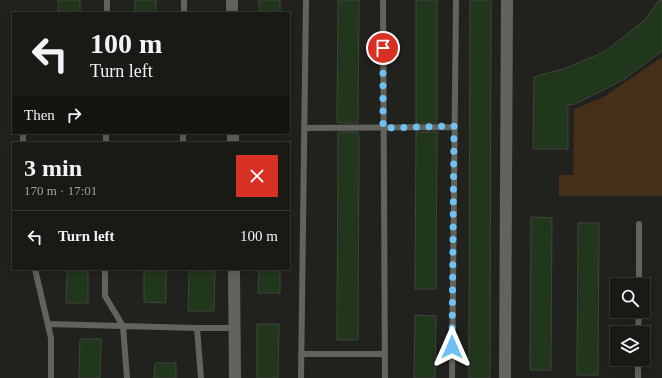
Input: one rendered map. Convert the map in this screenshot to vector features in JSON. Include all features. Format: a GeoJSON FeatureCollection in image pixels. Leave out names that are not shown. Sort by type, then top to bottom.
{"type":"FeatureCollection","features":[{"type":"Feature","properties":{"kind":"street"},"geometry":{"type":"LineString","coordinates":[[232,0],[232,12]]}},
{"type":"Feature","properties":{"kind":"street"},"geometry":{"type":"LineString","coordinates":[[505,378],[507,0]]}},
{"type":"Feature","properties":{"kind":"street"},"geometry":{"type":"LineString","coordinates":[[234,270],[235,378]]}},
{"type":"Feature","properties":{"kind":"lane"},"geometry":{"type":"LineString","coordinates":[[107,0],[107,12]]}},
{"type":"Feature","properties":{"kind":"lane"},"geometry":{"type":"LineString","coordinates":[[184,0],[184,12]]}},
{"type":"Feature","properties":{"kind":"lane"},"geometry":{"type":"LineString","coordinates":[[300,378],[306,0]]}},
{"type":"Feature","properties":{"kind":"lane"},"geometry":{"type":"LineString","coordinates":[[382,0],[385,378]]}},
{"type":"Feature","properties":{"kind":"lane"},"geometry":{"type":"LineString","coordinates":[[452,378],[456,0]]}},
{"type":"Feature","properties":{"kind":"lane"},"geometry":{"type":"LineString","coordinates":[[304,128],[454,126]]}},
{"type":"Feature","properties":{"kind":"lane"},"geometry":{"type":"LineString","coordinates":[[639,224],[639,278]]}},
{"type":"Feature","properties":{"kind":"lane"},"geometry":{"type":"LineString","coordinates":[[35,270],[51,338],[51,378]]}},
{"type":"Feature","properties":{"kind":"lane"},"geometry":{"type":"LineString","coordinates":[[105,270],[105,296],[123,326],[127,378]]}},
{"type":"Feature","properties":{"kind":"lane"},"geometry":{"type":"LineString","coordinates":[[48,324],[234,328]]}},
{"type":"Feature","properties":{"kind":"lane"},"geometry":{"type":"LineString","coordinates":[[197,328],[201,378]]}},
{"type":"Feature","properties":{"kind":"lane"},"geometry":{"type":"LineString","coordinates":[[301,354],[385,354]]}},
{"type":"Feature","properties":{"kind":"lane"},"geometry":{"type":"LineString","coordinates":[[638,366],[638,378]]}},
{"type":"Feature","properties":{"kind":"shaded area"},"geometry":{"type":"Polygon","coordinates":[[[662,57],[662,196],[559,196],[559,175],[573,175],[574,109],[602,98],[662,57]]]}},
{"type":"Feature","properties":{"kind":"building"},"geometry":{"type":"Polygon","coordinates":[[[58,0],[80,0],[80,12],[58,12],[58,0]]]}},
{"type":"Feature","properties":{"kind":"building"},"geometry":{"type":"Polygon","coordinates":[[[135,0],[156,0],[156,12],[135,12],[135,0]]]}},
{"type":"Feature","properties":{"kind":"building"},"geometry":{"type":"Polygon","coordinates":[[[259,0],[280,0],[280,12],[259,12],[259,0]]]}},
{"type":"Feature","properties":{"kind":"building"},"geometry":{"type":"Polygon","coordinates":[[[338,0],[359,0],[358,123],[338,123],[337,121],[338,0]]]}},
{"type":"Feature","properties":{"kind":"building"},"geometry":{"type":"Polygon","coordinates":[[[416,0],[437,0],[437,123],[416,123],[416,0]]]}},
{"type":"Feature","properties":{"kind":"building"},"geometry":{"type":"Polygon","coordinates":[[[470,0],[491,0],[490,378],[469,378],[470,0]]]}},
{"type":"Feature","properties":{"kind":"building"},"geometry":{"type":"Polygon","coordinates":[[[659,0],[662,0],[662,51],[623,80],[575,104],[568,105],[568,149],[533,149],[534,77],[566,68],[604,52],[645,20],[659,0]]]}},
{"type":"Feature","properties":{"kind":"building"},"geometry":{"type":"Polygon","coordinates":[[[338,132],[358,132],[359,139],[358,340],[337,340],[338,132]]]}},
{"type":"Feature","properties":{"kind":"building"},"geometry":{"type":"Polygon","coordinates":[[[416,132],[437,132],[436,289],[415,289],[416,132]]]}},
{"type":"Feature","properties":{"kind":"building"},"geometry":{"type":"Polygon","coordinates":[[[531,217],[552,218],[551,370],[530,370],[531,217]]]}},
{"type":"Feature","properties":{"kind":"building"},"geometry":{"type":"Polygon","coordinates":[[[578,223],[599,223],[598,375],[577,375],[578,223]]]}},
{"type":"Feature","properties":{"kind":"building"},"geometry":{"type":"Polygon","coordinates":[[[67,270],[88,270],[88,303],[66,303],[67,270]]]}},
{"type":"Feature","properties":{"kind":"building"},"geometry":{"type":"Polygon","coordinates":[[[144,270],[166,270],[166,303],[144,302],[144,270]]]}},
{"type":"Feature","properties":{"kind":"building"},"geometry":{"type":"Polygon","coordinates":[[[189,270],[215,270],[214,311],[188,311],[189,270]]]}},
{"type":"Feature","properties":{"kind":"building"},"geometry":{"type":"Polygon","coordinates":[[[259,270],[280,270],[280,293],[258,293],[259,270]]]}},
{"type":"Feature","properties":{"kind":"building"},"geometry":{"type":"Polygon","coordinates":[[[415,315],[436,316],[435,378],[414,378],[415,315]]]}},
{"type":"Feature","properties":{"kind":"building"},"geometry":{"type":"Polygon","coordinates":[[[257,324],[279,324],[278,378],[257,378],[257,324]]]}},
{"type":"Feature","properties":{"kind":"building"},"geometry":{"type":"Polygon","coordinates":[[[80,339],[101,339],[100,378],[79,378],[80,339]]]}},
{"type":"Feature","properties":{"kind":"building"},"geometry":{"type":"Polygon","coordinates":[[[155,363],[176,363],[176,378],[154,378],[155,363]]]}},
{"type":"Feature","properties":{"kind":"route"},"geometry":{"type":"LineString","coordinates":[[383,48],[383,128],[454,126],[452,347]]}}]}
